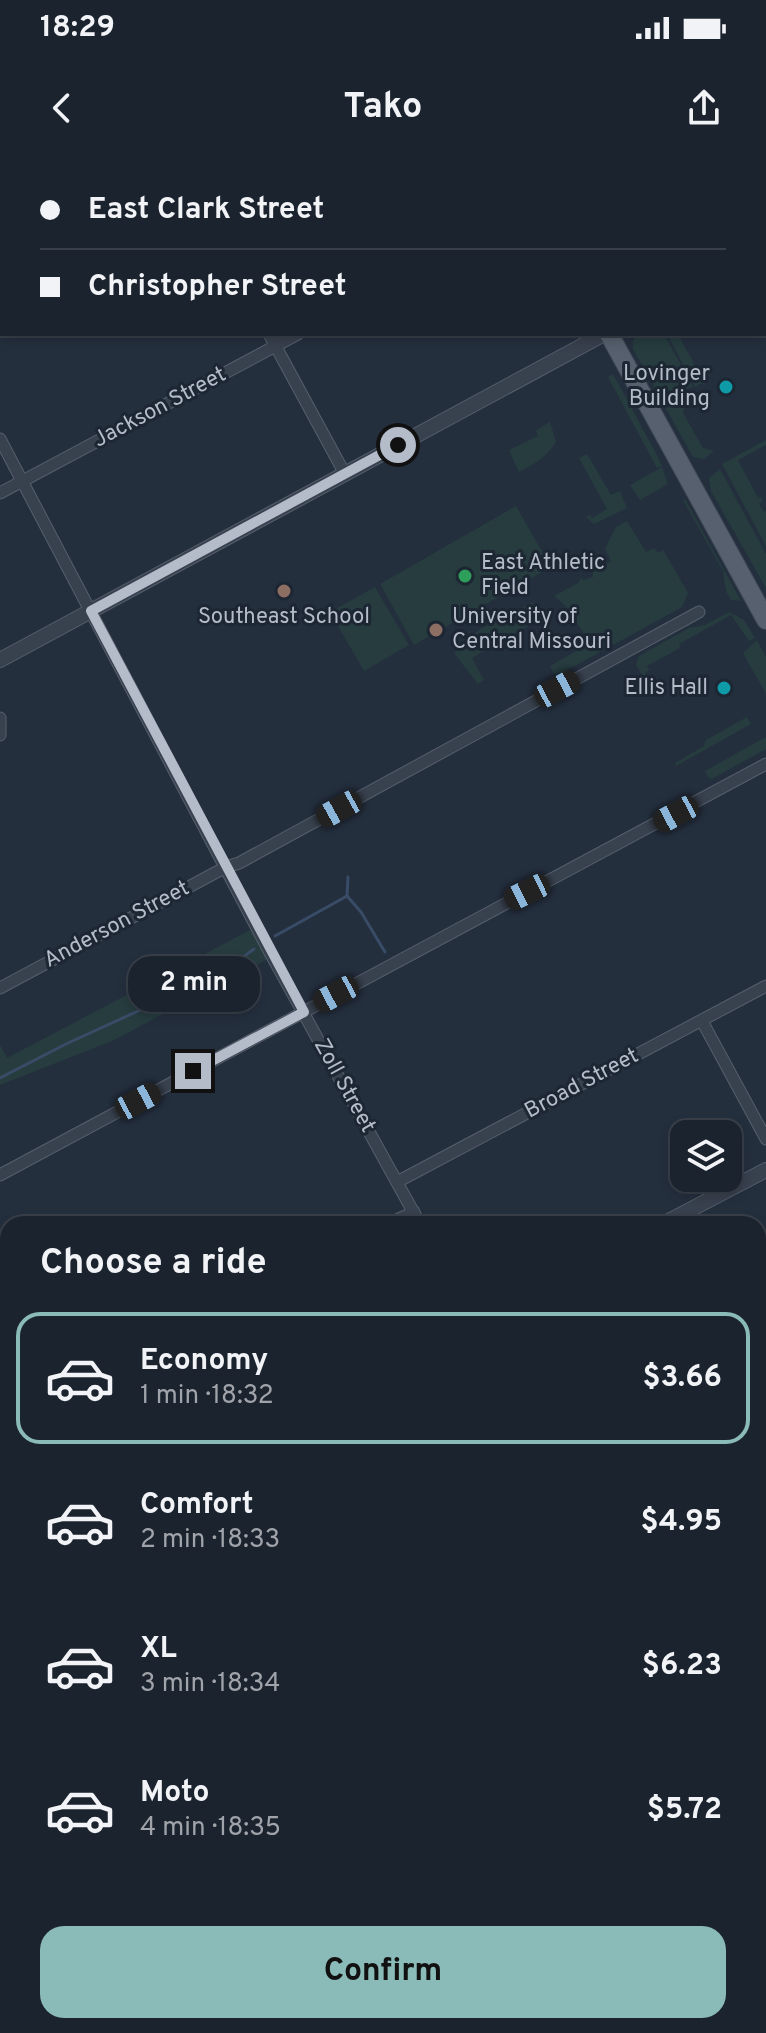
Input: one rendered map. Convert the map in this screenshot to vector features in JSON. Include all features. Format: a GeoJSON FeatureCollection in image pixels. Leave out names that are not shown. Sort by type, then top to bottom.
{"type":"FeatureCollection","features":[{"type":"Feature","properties":{"kind":"main road"},"geometry":{"type":"LineString","coordinates":[[607,336],[766,620]]}},
{"type":"Feature","properties":{"kind":"street"},"geometry":{"type":"LineString","coordinates":[[270,336],[345,474]]}},
{"type":"Feature","properties":{"kind":"street","name":"Jackson Street"},"geometry":{"type":"LineString","coordinates":[[0,493],[294,336]]}},
{"type":"Feature","properties":{"kind":"street"},"geometry":{"type":"LineString","coordinates":[[0,660],[602,336]]}},
{"type":"Feature","properties":{"kind":"street","name":"Zoll Street"},"geometry":{"type":"LineString","coordinates":[[0,439],[226,867],[416,1216]]}},
{"type":"Feature","properties":{"kind":"street","name":"Anderson Street"},"geometry":{"type":"LineString","coordinates":[[0,988],[252,856],[699,612]]}},
{"type":"Feature","properties":{"kind":"street"},"geometry":{"type":"LineString","coordinates":[[0,718],[0,735]]}},
{"type":"Feature","properties":{"kind":"street"},"geometry":{"type":"LineString","coordinates":[[0,1175],[766,764]]}},
{"type":"Feature","properties":{"kind":"street","name":"Broad Street"},"geometry":{"type":"LineString","coordinates":[[397,1182],[766,986]]}},
{"type":"Feature","properties":{"kind":"street"},"geometry":{"type":"LineString","coordinates":[[702,1021],[766,1139]]}},
{"type":"Feature","properties":{"kind":"street"},"geometry":{"type":"LineString","coordinates":[[678,1216],[766,1170]]}},
{"type":"Feature","properties":{"kind":"street"},"geometry":{"type":"LineString","coordinates":[[405,1216],[414,1212]]}},
{"type":"Feature","properties":{"kind":"green space"},"geometry":{"type":"Polygon","coordinates":[[[636,336],[665,336],[693,387],[659,395],[633,349],[636,336]]]}},
{"type":"Feature","properties":{"kind":"green space"},"geometry":{"type":"Polygon","coordinates":[[[668,336],[679,336],[706,386],[702,383],[695,387],[668,336]]]}},
{"type":"Feature","properties":{"kind":"green space"},"geometry":{"type":"Polygon","coordinates":[[[613,374],[662,466],[657,468],[608,377],[613,374]]]}},
{"type":"Feature","properties":{"kind":"green space"},"geometry":{"type":"Polygon","coordinates":[[[676,401],[690,406],[685,407],[683,413],[703,448],[714,451],[704,459],[693,457],[665,407],[664,404],[676,401]]]}},
{"type":"Feature","properties":{"kind":"green space"},"geometry":{"type":"Polygon","coordinates":[[[550,422],[556,442],[544,456],[519,472],[509,450],[538,436],[536,430],[550,422]]]}},
{"type":"Feature","properties":{"kind":"green space"},"geometry":{"type":"Polygon","coordinates":[[[766,440],[766,445],[738,460],[758,498],[761,497],[763,501],[759,504],[766,511],[766,546],[722,464],[766,440]]]}},
{"type":"Feature","properties":{"kind":"green space"},"geometry":{"type":"Polygon","coordinates":[[[587,454],[611,495],[620,491],[627,508],[594,524],[586,517],[590,515],[592,518],[607,509],[579,458],[587,454]]]}},
{"type":"Feature","properties":{"kind":"green space"},"geometry":{"type":"Polygon","coordinates":[[[662,467],[668,484],[640,500],[630,485],[662,467]]]}},
{"type":"Feature","properties":{"kind":"green space"},"geometry":{"type":"Polygon","coordinates":[[[720,469],[766,554],[766,588],[711,491],[709,478],[720,469]]]}},
{"type":"Feature","properties":{"kind":"green space"},"geometry":{"type":"Polygon","coordinates":[[[685,499],[741,601],[731,600],[726,591],[723,571],[685,499]]]}},
{"type":"Feature","properties":{"kind":"green space","name":"East Athletic Field"},"geometry":{"type":"Polygon","coordinates":[[[516,506],[551,567],[414,645],[380,584],[516,506]]]}},
{"type":"Feature","properties":{"kind":"green space"},"geometry":{"type":"Polygon","coordinates":[[[627,521],[646,552],[654,548],[658,553],[663,550],[688,593],[682,607],[562,673],[554,674],[550,666],[590,643],[566,606],[554,596],[578,583],[581,578],[593,577],[593,571],[611,561],[605,549],[616,527],[627,521]]]}},
{"type":"Feature","properties":{"kind":"green space"},"geometry":{"type":"Polygon","coordinates":[[[375,587],[409,645],[364,671],[330,612],[375,587]]]}},
{"type":"Feature","properties":{"kind":"green space"},"geometry":{"type":"Polygon","coordinates":[[[533,602],[542,618],[472,658],[484,680],[478,684],[454,653],[480,629],[533,602]]]}},
{"type":"Feature","properties":{"kind":"green space"},"geometry":{"type":"Polygon","coordinates":[[[729,612],[744,620],[755,638],[749,641],[731,615],[647,666],[649,670],[645,673],[648,679],[645,681],[636,664],[639,656],[689,628],[705,625],[729,612]]]}},
{"type":"Feature","properties":{"kind":"green space"},"geometry":{"type":"Polygon","coordinates":[[[757,640],[766,657],[766,694],[743,653],[757,640]]]}},
{"type":"Feature","properties":{"kind":"green space"},"geometry":{"type":"Polygon","coordinates":[[[747,717],[751,724],[676,766],[675,763],[704,746],[706,740],[747,717]]]}},
{"type":"Feature","properties":{"kind":"green space"},"geometry":{"type":"Polygon","coordinates":[[[766,737],[766,749],[712,779],[708,777],[705,771],[766,737]]]}},
{"type":"Feature","properties":{"kind":"green space"},"geometry":{"type":"Polygon","coordinates":[[[254,928],[270,958],[112,1041],[0,1085],[0,1045],[7,1058],[254,928]]]}},
{"type":"Feature","properties":{"kind":"waterway"},"geometry":{"type":"LineString","coordinates":[[347,896],[348,877]]}},
{"type":"Feature","properties":{"kind":"waterway"},"geometry":{"type":"LineString","coordinates":[[275,936],[347,896],[361,912],[385,952]]}},
{"type":"Feature","properties":{"kind":"waterway"},"geometry":{"type":"LineString","coordinates":[[0,1078],[221,973],[254,949]]}},
{"type":"Feature","properties":{"kind":"place","name":"Lovinger Building"},"geometry":{"type":"Point","coordinates":[726,387]}},
{"type":"Feature","properties":{"kind":"place","name":"East Athletic Field"},"geometry":{"type":"Point","coordinates":[465,576]}},
{"type":"Feature","properties":{"kind":"place","name":"Southeast School"},"geometry":{"type":"Point","coordinates":[284,591]}},
{"type":"Feature","properties":{"kind":"place","name":"University of Central Missouri"},"geometry":{"type":"Point","coordinates":[436,630]}},
{"type":"Feature","properties":{"kind":"place","name":"Ellis Hall"},"geometry":{"type":"Point","coordinates":[724,688]}},
{"type":"Feature","properties":{"kind":"route"},"geometry":{"type":"LineString","coordinates":[[193,1071],[304,1012],[91,611],[398,445]]}}]}
